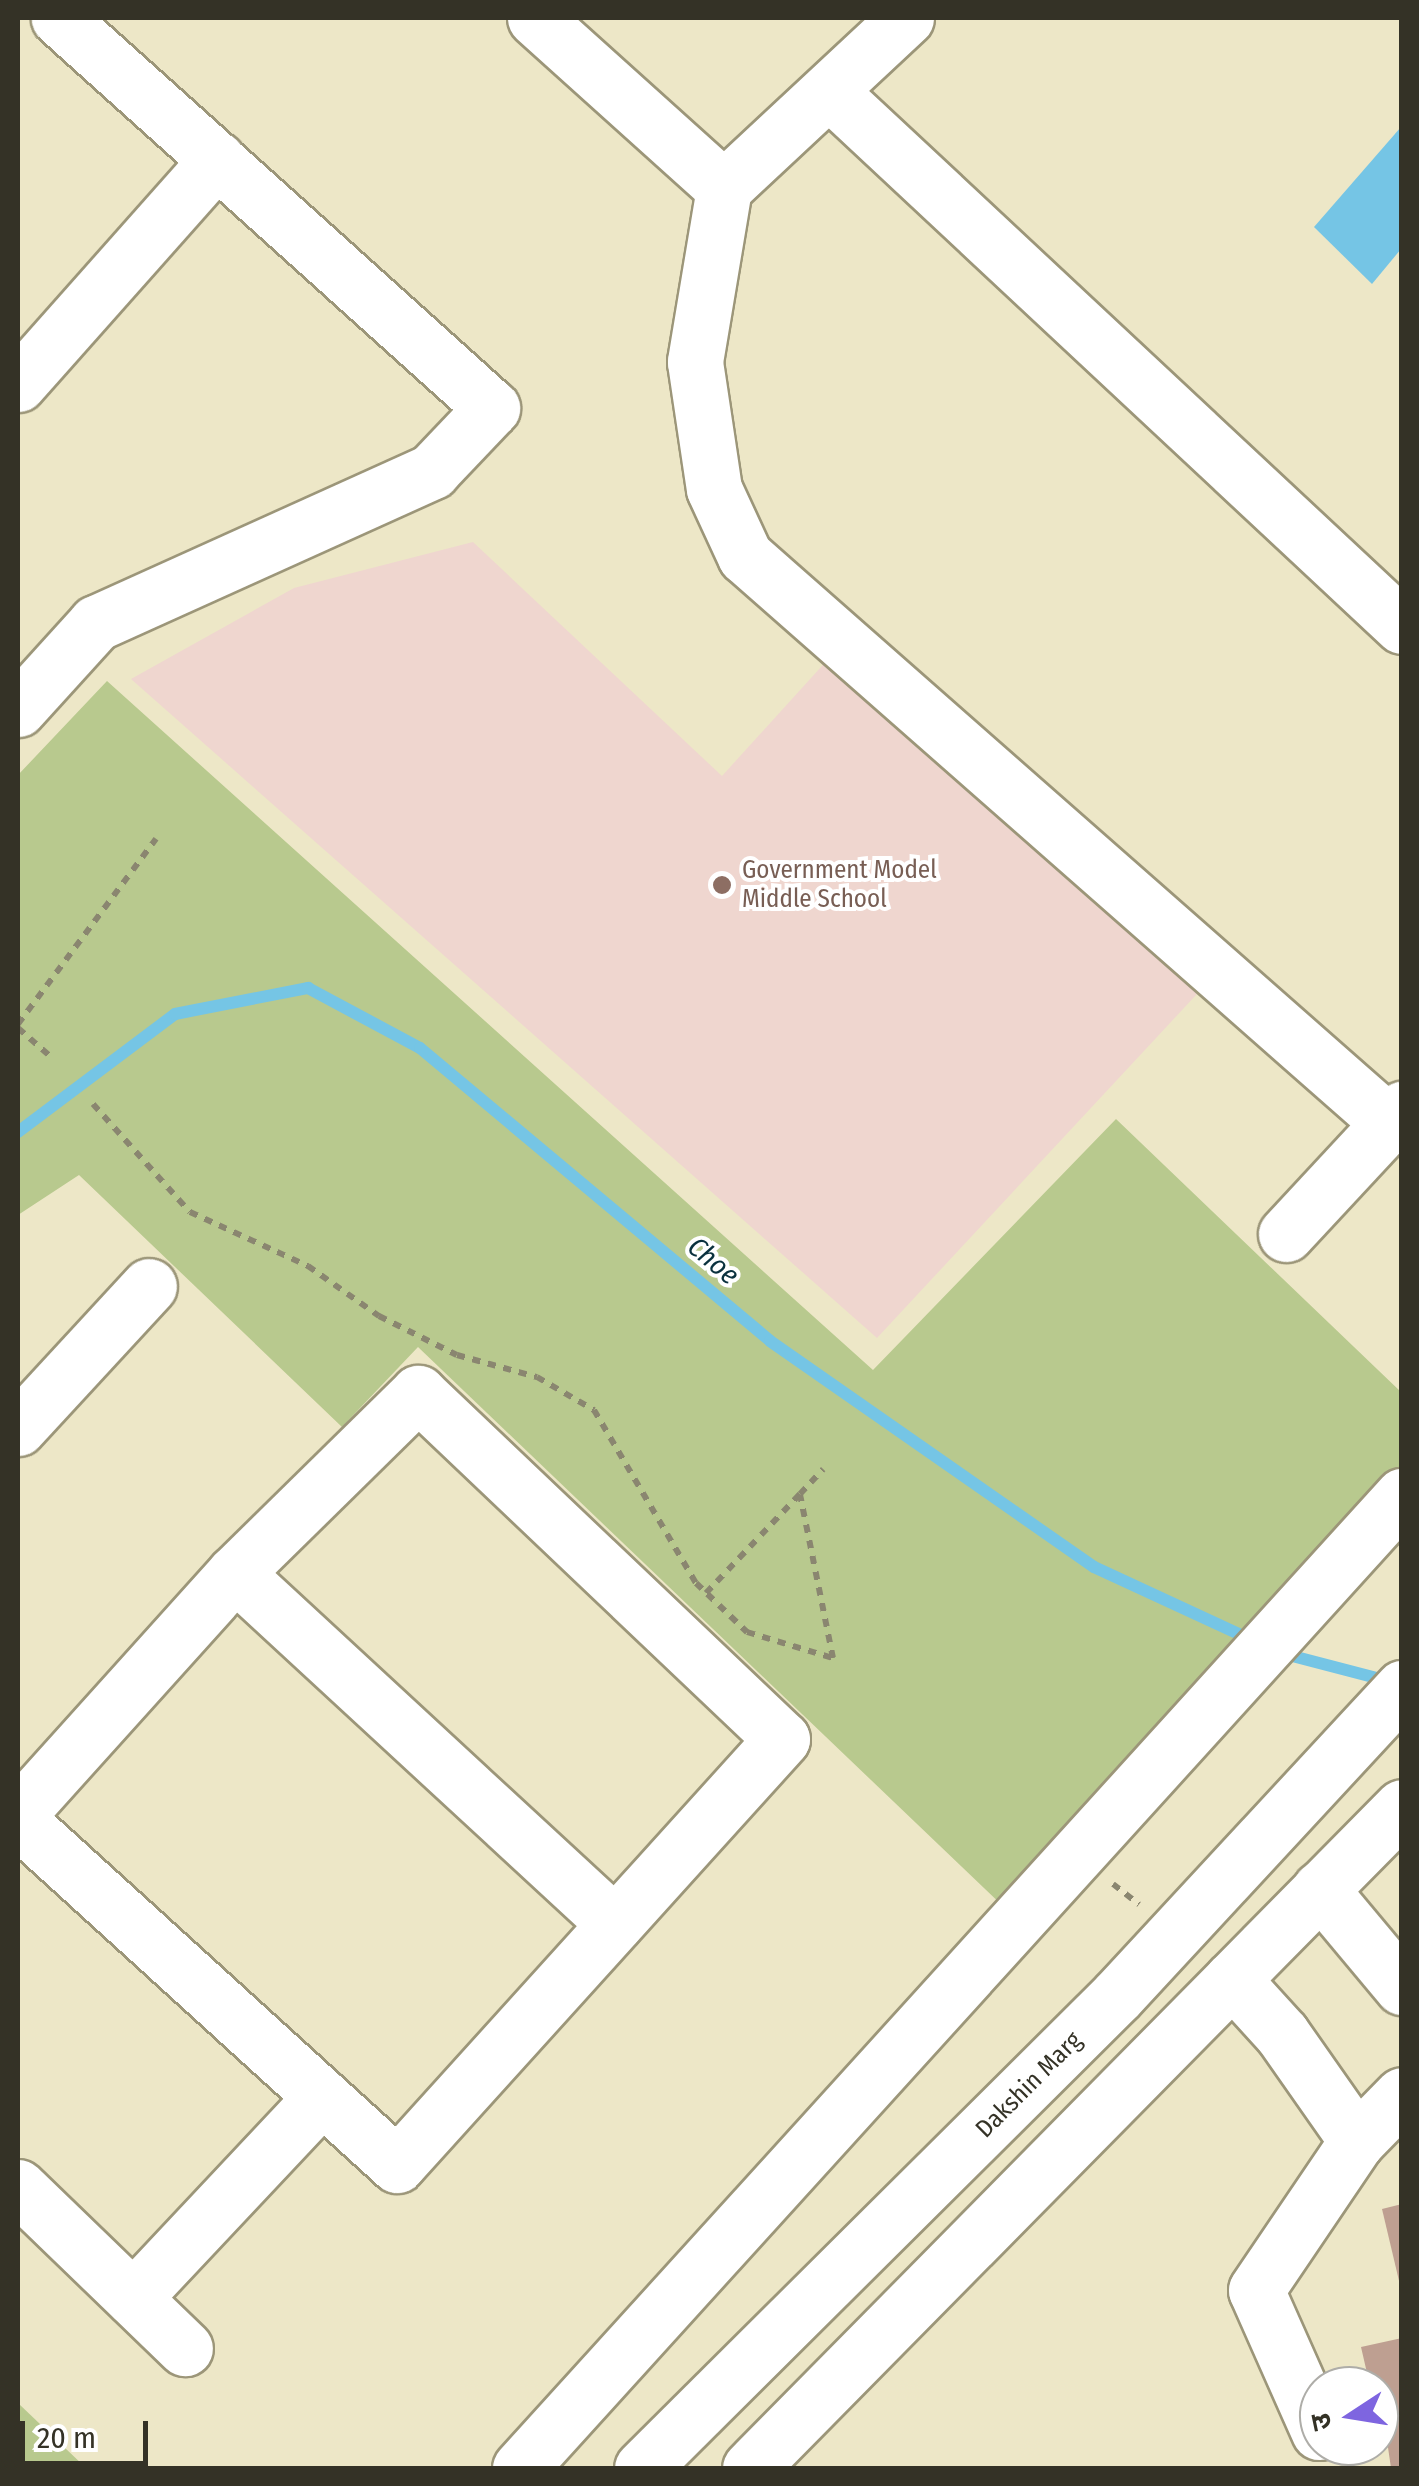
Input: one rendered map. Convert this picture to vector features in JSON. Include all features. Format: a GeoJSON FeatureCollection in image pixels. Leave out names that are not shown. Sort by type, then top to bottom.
{"type":"FeatureCollection","features":[{"type":"Feature","properties":{"kind":"street"},"geometry":{"type":"LineString","coordinates":[[18,709],[96,623],[432,470],[492,408],[59,18]]}},
{"type":"Feature","properties":{"kind":"street"},"geometry":{"type":"LineString","coordinates":[[535,18],[724,188]]}},
{"type":"Feature","properties":{"kind":"street"},"geometry":{"type":"LineString","coordinates":[[906,18],[724,188],[695,362],[714,489],[744,556],[1395,1116],[1286,1234]]}},
{"type":"Feature","properties":{"kind":"street"},"geometry":{"type":"LineString","coordinates":[[829,91],[1402,626]]}},
{"type":"Feature","properties":{"kind":"street"},"geometry":{"type":"LineString","coordinates":[[18,384],[217,160]]}},
{"type":"Feature","properties":{"kind":"street"},"geometry":{"type":"LineString","coordinates":[[18,1428],[149,1286]]}},
{"type":"Feature","properties":{"kind":"street"},"geometry":{"type":"LineString","coordinates":[[418,1393],[782,1739],[397,2166],[18,1817],[235,1573],[418,1393]]}},
{"type":"Feature","properties":{"kind":"street"},"geometry":{"type":"LineString","coordinates":[[520,2468],[1402,1496]]}},
{"type":"Feature","properties":{"kind":"street"},"geometry":{"type":"LineString","coordinates":[[235,1573],[615,1924]]}},
{"type":"Feature","properties":{"kind":"street","name":"Dakshin Marg"},"geometry":{"type":"LineString","coordinates":[[642,2468],[1117,1996],[1402,1688]]}},
{"type":"Feature","properties":{"kind":"street"},"geometry":{"type":"LineString","coordinates":[[750,2468],[1402,1807]]}},
{"type":"Feature","properties":{"kind":"street"},"geometry":{"type":"LineString","coordinates":[[1320,1889],[1402,1987]]}},
{"type":"Feature","properties":{"kind":"street"},"geometry":{"type":"LineString","coordinates":[[1232,1978],[1282,2034],[1356,2141]]}},
{"type":"Feature","properties":{"kind":"street"},"geometry":{"type":"LineString","coordinates":[[1299,2387],[1256,2290],[1356,2141],[1402,2095]]}},
{"type":"Feature","properties":{"kind":"street"},"geometry":{"type":"LineString","coordinates":[[133,2298],[322,2097]]}},
{"type":"Feature","properties":{"kind":"street"},"geometry":{"type":"LineString","coordinates":[[18,2188],[185,2348]]}},
{"type":"Feature","properties":{"kind":"path"},"geometry":{"type":"LineString","coordinates":[[51,1057],[18,1026],[156,839]]}},
{"type":"Feature","properties":{"kind":"path"},"geometry":{"type":"LineString","coordinates":[[94,1104],[190,1212],[308,1266],[379,1316],[457,1355],[537,1377],[594,1410],[664,1535],[706,1593],[748,1632],[833,1658],[800,1494]]}},
{"type":"Feature","properties":{"kind":"path"},"geometry":{"type":"LineString","coordinates":[[706,1593],[823,1469]]}},
{"type":"Feature","properties":{"kind":"shaded area","name":"Government Model Middle School"},"geometry":{"type":"Polygon","coordinates":[[[473,542],[722,776],[831,656],[1197,994],[877,1338],[131,679],[294,588],[473,542]]]}},
{"type":"Feature","properties":{"kind":"green space"},"geometry":{"type":"Polygon","coordinates":[[[107,681],[873,1370],[1116,1119],[1401,1392],[1401,1494],[1007,1910],[418,1347],[342,1427],[79,1175],[18,1215],[18,775],[107,681]]]}},
{"type":"Feature","properties":{"kind":"green space"},"geometry":{"type":"Polygon","coordinates":[[[18,2403],[86,2468],[18,2468],[18,2403]]]}},
{"type":"Feature","properties":{"kind":"water"},"geometry":{"type":"Polygon","coordinates":[[[1401,127],[1401,249],[1372,284],[1314,227],[1401,127]]]}},
{"type":"Feature","properties":{"kind":"building"},"geometry":{"type":"Polygon","coordinates":[[[1402,2204],[1402,2285],[1400,2285],[1382,2209],[1402,2204]]]}},
{"type":"Feature","properties":{"kind":"building"},"geometry":{"type":"Polygon","coordinates":[[[1402,2338],[1402,2468],[1391,2466],[1399,2466],[1399,2366],[1365,2366],[1361,2347],[1402,2338]]]}},
{"type":"Feature","properties":{"kind":"waterway","name":"Choe"},"geometry":{"type":"LineString","coordinates":[[18,1132],[175,1014],[308,988],[420,1048],[770,1341],[1094,1567],[1254,1641]]}},
{"type":"Feature","properties":{"kind":"waterway","name":"Choe"},"geometry":{"type":"LineString","coordinates":[[1277,1652],[1388,1681]]}},
{"type":"Feature","properties":{"kind":"place","name":"Government Model Middle School"},"geometry":{"type":"Point","coordinates":[722,885]}}]}
